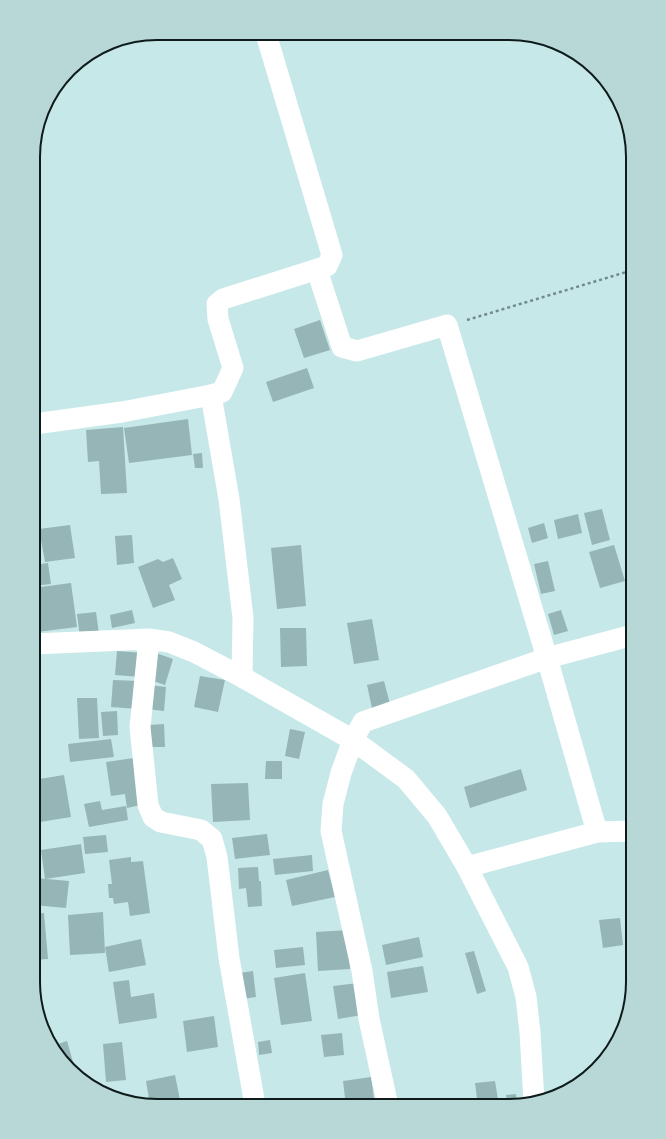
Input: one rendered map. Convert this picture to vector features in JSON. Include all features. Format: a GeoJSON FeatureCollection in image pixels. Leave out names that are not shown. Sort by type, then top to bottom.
{"type":"FeatureCollection","features":[{"type":"Feature","properties":{"kind":"street"},"geometry":{"type":"LineString","coordinates":[[40,423],[122,412],[222,392],[233,368],[218,319],[217,304],[223,299],[327,266],[332,255],[268,40]]}},
{"type":"Feature","properties":{"kind":"street"},"geometry":{"type":"LineString","coordinates":[[317,270],[342,347],[357,351],[447,325],[547,658],[596,832]]}},
{"type":"Feature","properties":{"kind":"street"},"geometry":{"type":"LineString","coordinates":[[212,395],[229,498],[243,618],[242,677]]}},
{"type":"Feature","properties":{"kind":"street"},"geometry":{"type":"LineString","coordinates":[[386,1099],[369,1019],[362,971],[331,831],[333,804],[341,773],[353,740],[363,722],[547,658],[626,637]]}},
{"type":"Feature","properties":{"kind":"street"},"geometry":{"type":"LineString","coordinates":[[150,639],[140,727],[148,805],[152,817],[161,822],[201,830],[212,839],[217,857],[229,958],[254,1099]]}},
{"type":"Feature","properties":{"kind":"street"},"geometry":{"type":"LineString","coordinates":[[40,644],[150,639],[169,642],[194,652],[242,677],[353,740],[406,780],[437,816],[467,867],[518,967],[526,997],[534,1096]]}},
{"type":"Feature","properties":{"kind":"street"},"geometry":{"type":"LineString","coordinates":[[467,867],[596,832],[626,831]]}},
{"type":"Feature","properties":{"kind":"path"},"geometry":{"type":"LineString","coordinates":[[447,325],[626,272]]}},
{"type":"Feature","properties":{"kind":"building"},"geometry":{"type":"Polygon","coordinates":[[[320,320],[330,350],[304,358],[294,329],[320,320]]]}},
{"type":"Feature","properties":{"kind":"building"},"geometry":{"type":"Polygon","coordinates":[[[307,368],[314,388],[273,402],[266,382],[307,368]]]}},
{"type":"Feature","properties":{"kind":"building"},"geometry":{"type":"Polygon","coordinates":[[[188,419],[192,455],[129,463],[124,428],[188,419]]]}},
{"type":"Feature","properties":{"kind":"building"},"geometry":{"type":"Polygon","coordinates":[[[123,427],[127,493],[101,494],[99,461],[88,462],[86,430],[123,427]]]}},
{"type":"Feature","properties":{"kind":"building"},"geometry":{"type":"Polygon","coordinates":[[[202,453],[203,468],[195,468],[193,454],[202,453]]]}},
{"type":"Feature","properties":{"kind":"building"},"geometry":{"type":"Polygon","coordinates":[[[602,509],[610,540],[592,545],[584,513],[602,509]]]}},
{"type":"Feature","properties":{"kind":"building"},"geometry":{"type":"Polygon","coordinates":[[[578,514],[582,533],[558,539],[554,520],[578,514]]]}},
{"type":"Feature","properties":{"kind":"building"},"geometry":{"type":"Polygon","coordinates":[[[544,523],[548,538],[532,543],[528,528],[544,523]]]}},
{"type":"Feature","properties":{"kind":"building"},"geometry":{"type":"Polygon","coordinates":[[[70,525],[75,558],[45,562],[40,529],[70,525]]]}},
{"type":"Feature","properties":{"kind":"building"},"geometry":{"type":"Polygon","coordinates":[[[132,535],[134,563],[117,565],[115,536],[132,535]]]}},
{"type":"Feature","properties":{"kind":"building"},"geometry":{"type":"Polygon","coordinates":[[[301,545],[306,606],[277,609],[271,548],[301,545]]]}},
{"type":"Feature","properties":{"kind":"building"},"geometry":{"type":"Polygon","coordinates":[[[614,545],[625,581],[600,588],[589,552],[614,545]]]}},
{"type":"Feature","properties":{"kind":"building"},"geometry":{"type":"Polygon","coordinates":[[[173,558],[182,579],[169,585],[175,600],[153,608],[138,567],[158,559],[163,562],[173,558]]]}},
{"type":"Feature","properties":{"kind":"building"},"geometry":{"type":"Polygon","coordinates":[[[548,561],[555,591],[541,594],[534,564],[548,561]]]}},
{"type":"Feature","properties":{"kind":"building"},"geometry":{"type":"Polygon","coordinates":[[[48,563],[51,584],[40,585],[40,564],[48,563]]]}},
{"type":"Feature","properties":{"kind":"building"},"geometry":{"type":"Polygon","coordinates":[[[71,583],[77,627],[40,632],[40,587],[71,583]]]}},
{"type":"Feature","properties":{"kind":"building"},"geometry":{"type":"Polygon","coordinates":[[[132,610],[135,623],[112,628],[110,615],[132,610]]]}},
{"type":"Feature","properties":{"kind":"building"},"geometry":{"type":"Polygon","coordinates":[[[561,610],[568,631],[554,635],[548,614],[561,610]]]}},
{"type":"Feature","properties":{"kind":"building"},"geometry":{"type":"Polygon","coordinates":[[[96,612],[99,634],[80,637],[77,614],[96,612]]]}},
{"type":"Feature","properties":{"kind":"building"},"geometry":{"type":"Polygon","coordinates":[[[372,619],[379,660],[354,664],[347,623],[372,619]]]}},
{"type":"Feature","properties":{"kind":"building"},"geometry":{"type":"Polygon","coordinates":[[[280,628],[306,628],[307,666],[281,667],[280,628]]]}},
{"type":"Feature","properties":{"kind":"building"},"geometry":{"type":"Polygon","coordinates":[[[117,651],[143,653],[140,677],[115,675],[117,651]]]}},
{"type":"Feature","properties":{"kind":"building"},"geometry":{"type":"Polygon","coordinates":[[[156,653],[173,659],[165,685],[147,679],[156,653]]]}},
{"type":"Feature","properties":{"kind":"building"},"geometry":{"type":"Polygon","coordinates":[[[200,676],[225,680],[218,712],[194,707],[200,676]]]}},
{"type":"Feature","properties":{"kind":"building"},"geometry":{"type":"Polygon","coordinates":[[[113,680],[139,681],[138,709],[111,707],[113,680]]]}},
{"type":"Feature","properties":{"kind":"building"},"geometry":{"type":"Polygon","coordinates":[[[384,681],[390,704],[372,708],[367,685],[384,681]]]}},
{"type":"Feature","properties":{"kind":"building"},"geometry":{"type":"Polygon","coordinates":[[[150,685],[166,687],[164,711],[147,709],[150,685]]]}},
{"type":"Feature","properties":{"kind":"building"},"geometry":{"type":"Polygon","coordinates":[[[77,698],[97,698],[99,738],[79,739],[77,698]]]}},
{"type":"Feature","properties":{"kind":"building"},"geometry":{"type":"Polygon","coordinates":[[[117,711],[118,735],[103,736],[101,712],[117,711]]]}},
{"type":"Feature","properties":{"kind":"building"},"geometry":{"type":"Polygon","coordinates":[[[164,724],[165,747],[148,747],[148,725],[164,724]]]}},
{"type":"Feature","properties":{"kind":"building"},"geometry":{"type":"Polygon","coordinates":[[[290,729],[305,732],[299,759],[285,756],[290,729]]]}},
{"type":"Feature","properties":{"kind":"building"},"geometry":{"type":"Polygon","coordinates":[[[111,739],[114,757],[70,762],[68,744],[111,739]]]}},
{"type":"Feature","properties":{"kind":"building"},"geometry":{"type":"Polygon","coordinates":[[[134,758],[141,805],[127,808],[125,794],[111,796],[106,762],[134,758]]]}},
{"type":"Feature","properties":{"kind":"building"},"geometry":{"type":"Polygon","coordinates":[[[266,761],[282,761],[282,779],[265,779],[266,761]]]}},
{"type":"Feature","properties":{"kind":"building"},"geometry":{"type":"Polygon","coordinates":[[[521,769],[527,790],[470,808],[464,787],[521,769]]]}},
{"type":"Feature","properties":{"kind":"building"},"geometry":{"type":"Polygon","coordinates":[[[64,775],[71,817],[40,822],[40,779],[64,775]]]}},
{"type":"Feature","properties":{"kind":"building"},"geometry":{"type":"Polygon","coordinates":[[[248,783],[250,820],[213,822],[211,784],[248,783]]]}},
{"type":"Feature","properties":{"kind":"building"},"geometry":{"type":"Polygon","coordinates":[[[100,801],[102,810],[126,806],[128,820],[89,827],[84,804],[100,801]]]}},
{"type":"Feature","properties":{"kind":"building"},"geometry":{"type":"Polygon","coordinates":[[[267,834],[270,855],[235,859],[232,838],[267,834]]]}},
{"type":"Feature","properties":{"kind":"building"},"geometry":{"type":"Polygon","coordinates":[[[106,835],[108,852],[85,854],[83,837],[106,835]]]}},
{"type":"Feature","properties":{"kind":"building"},"geometry":{"type":"Polygon","coordinates":[[[81,844],[85,873],[45,879],[41,850],[81,844]]]}},
{"type":"Feature","properties":{"kind":"building"},"geometry":{"type":"Polygon","coordinates":[[[312,855],[313,871],[275,875],[273,859],[312,855]]]}},
{"type":"Feature","properties":{"kind":"building"},"geometry":{"type":"Polygon","coordinates":[[[131,857],[131,862],[143,861],[150,913],[130,916],[128,902],[114,904],[113,898],[109,898],[108,884],[112,884],[109,860],[131,857]]]}},
{"type":"Feature","properties":{"kind":"building"},"geometry":{"type":"Polygon","coordinates":[[[258,867],[259,881],[261,881],[262,906],[248,907],[246,888],[239,889],[238,868],[258,867]]]}},
{"type":"Feature","properties":{"kind":"building"},"geometry":{"type":"Polygon","coordinates":[[[328,870],[335,897],[292,906],[286,880],[328,870]]]}},
{"type":"Feature","properties":{"kind":"building"},"geometry":{"type":"Polygon","coordinates":[[[40,878],[69,881],[66,908],[40,906],[40,878]]]}},
{"type":"Feature","properties":{"kind":"building"},"geometry":{"type":"Polygon","coordinates":[[[103,912],[105,953],[70,955],[68,915],[103,912]]]}},
{"type":"Feature","properties":{"kind":"building"},"geometry":{"type":"Polygon","coordinates":[[[40,913],[44,913],[48,959],[40,960],[40,913]]]}},
{"type":"Feature","properties":{"kind":"building"},"geometry":{"type":"Polygon","coordinates":[[[620,918],[623,945],[603,948],[599,920],[620,918]]]}},
{"type":"Feature","properties":{"kind":"building"},"geometry":{"type":"Polygon","coordinates":[[[348,930],[350,969],[318,971],[316,932],[348,930]]]}},
{"type":"Feature","properties":{"kind":"building"},"geometry":{"type":"Polygon","coordinates":[[[419,937],[423,957],[386,965],[382,945],[419,937]]]}},
{"type":"Feature","properties":{"kind":"building"},"geometry":{"type":"Polygon","coordinates":[[[141,939],[146,965],[109,972],[105,947],[141,939]]]}},
{"type":"Feature","properties":{"kind":"building"},"geometry":{"type":"Polygon","coordinates":[[[303,947],[305,965],[276,968],[274,950],[303,947]]]}},
{"type":"Feature","properties":{"kind":"building"},"geometry":{"type":"Polygon","coordinates":[[[474,951],[486,991],[477,994],[465,953],[474,951]]]}},
{"type":"Feature","properties":{"kind":"building"},"geometry":{"type":"Polygon","coordinates":[[[423,966],[428,992],[391,998],[387,972],[423,966]]]}},
{"type":"Feature","properties":{"kind":"building"},"geometry":{"type":"Polygon","coordinates":[[[253,971],[256,997],[243,999],[239,973],[253,971]]]}},
{"type":"Feature","properties":{"kind":"building"},"geometry":{"type":"Polygon","coordinates":[[[305,973],[312,1021],[281,1025],[274,978],[305,973]]]}},
{"type":"Feature","properties":{"kind":"building"},"geometry":{"type":"Polygon","coordinates":[[[129,980],[131,997],[154,993],[157,1018],[119,1024],[113,982],[129,980]]]}},
{"type":"Feature","properties":{"kind":"building"},"geometry":{"type":"Polygon","coordinates":[[[358,983],[362,1015],[338,1019],[333,986],[358,983]]]}},
{"type":"Feature","properties":{"kind":"building"},"geometry":{"type":"Polygon","coordinates":[[[214,1016],[218,1047],[187,1052],[183,1021],[214,1016]]]}},
{"type":"Feature","properties":{"kind":"building"},"geometry":{"type":"Polygon","coordinates":[[[342,1033],[344,1055],[324,1057],[321,1035],[342,1033]]]}},
{"type":"Feature","properties":{"kind":"building"},"geometry":{"type":"Polygon","coordinates":[[[270,1040],[272,1053],[259,1055],[258,1042],[270,1040]]]}},
{"type":"Feature","properties":{"kind":"building"},"geometry":{"type":"Polygon","coordinates":[[[67,1041],[73,1063],[69,1059],[58,1044],[67,1041]]]}},
{"type":"Feature","properties":{"kind":"building"},"geometry":{"type":"Polygon","coordinates":[[[122,1042],[126,1080],[106,1082],[103,1044],[122,1042]]]}},
{"type":"Feature","properties":{"kind":"building"},"geometry":{"type":"Polygon","coordinates":[[[175,1075],[180,1099],[149,1098],[146,1081],[175,1075]]]}},
{"type":"Feature","properties":{"kind":"building"},"geometry":{"type":"Polygon","coordinates":[[[371,1077],[374,1099],[345,1099],[343,1081],[371,1077]]]}},
{"type":"Feature","properties":{"kind":"building"},"geometry":{"type":"Polygon","coordinates":[[[495,1081],[498,1099],[477,1099],[475,1083],[495,1081]]]}},
{"type":"Feature","properties":{"kind":"building"},"geometry":{"type":"Polygon","coordinates":[[[516,1094],[516,1099],[507,1099],[506,1095],[516,1094]]]}}]}
